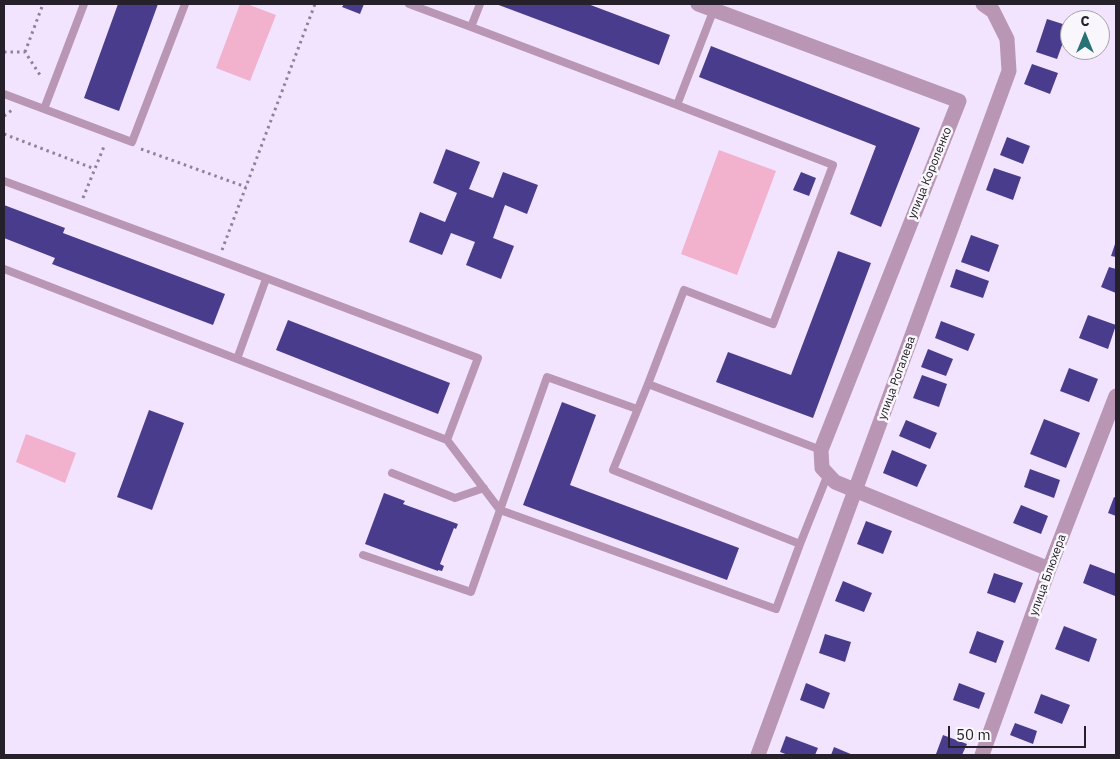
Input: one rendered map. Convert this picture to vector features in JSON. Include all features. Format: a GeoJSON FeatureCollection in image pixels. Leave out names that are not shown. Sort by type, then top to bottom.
{"type":"FeatureCollection","features":[{"type":"Feature","properties":{"kind":"street","name":"улица Короленко"},"geometry":{"type":"LineString","coordinates":[[698,4],[959,101],[821,450]]}},
{"type":"Feature","properties":{"kind":"street","name":"улица Рогалева"},"geometry":{"type":"LineString","coordinates":[[758,755],[1009,71],[1007,39],[993,11],[983,4]]}},
{"type":"Feature","properties":{"kind":"street","name":"улица Блюхера"},"geometry":{"type":"LineString","coordinates":[[982,755],[1116,396]]}},
{"type":"Feature","properties":{"kind":"street"},"geometry":{"type":"LineString","coordinates":[[821,450],[822,468],[835,482],[1050,569]]}},
{"type":"Feature","properties":{"kind":"lane"},"geometry":{"type":"LineString","coordinates":[[44,109],[84,4]]}},
{"type":"Feature","properties":{"kind":"lane"},"geometry":{"type":"LineString","coordinates":[[4,94],[132,142],[184,4]]}},
{"type":"Feature","properties":{"kind":"lane"},"geometry":{"type":"LineString","coordinates":[[410,4],[833,165],[773,324],[684,290],[613,470],[800,544]]}},
{"type":"Feature","properties":{"kind":"lane"},"geometry":{"type":"LineString","coordinates":[[471,27],[480,4]]}},
{"type":"Feature","properties":{"kind":"lane"},"geometry":{"type":"LineString","coordinates":[[677,106],[714,9]]}},
{"type":"Feature","properties":{"kind":"lane"},"geometry":{"type":"LineString","coordinates":[[4,181],[478,358],[447,440]]}},
{"type":"Feature","properties":{"kind":"lane"},"geometry":{"type":"LineString","coordinates":[[4,269],[447,440],[500,510],[776,609],[828,474]]}},
{"type":"Feature","properties":{"kind":"lane"},"geometry":{"type":"LineString","coordinates":[[236,359],[266,278]]}},
{"type":"Feature","properties":{"kind":"lane"},"geometry":{"type":"LineString","coordinates":[[364,555],[471,592],[547,377],[637,409]]}},
{"type":"Feature","properties":{"kind":"lane"},"geometry":{"type":"LineString","coordinates":[[648,384],[821,450]]}},
{"type":"Feature","properties":{"kind":"lane"},"geometry":{"type":"LineString","coordinates":[[392,473],[455,498],[484,488]]}},
{"type":"Feature","properties":{"kind":"path"},"geometry":{"type":"LineString","coordinates":[[25,52],[43,4]]}},
{"type":"Feature","properties":{"kind":"path"},"geometry":{"type":"LineString","coordinates":[[218,260],[315,4]]}},
{"type":"Feature","properties":{"kind":"path"},"geometry":{"type":"LineString","coordinates":[[4,52],[25,52]]}},
{"type":"Feature","properties":{"kind":"path"},"geometry":{"type":"LineString","coordinates":[[25,52],[43,78],[46,71]]}},
{"type":"Feature","properties":{"kind":"path"},"geometry":{"type":"LineString","coordinates":[[4,134],[95,168]]}},
{"type":"Feature","properties":{"kind":"path"},"geometry":{"type":"LineString","coordinates":[[78,208],[109,134]]}},
{"type":"Feature","properties":{"kind":"path"},"geometry":{"type":"LineString","coordinates":[[132,142],[141,150],[246,187]]}},
{"type":"Feature","properties":{"kind":"shaded area"},"geometry":{"type":"Polygon","coordinates":[[[240,4],[247,4],[276,15],[250,81],[216,68],[240,4]]]}},
{"type":"Feature","properties":{"kind":"shaded area"},"geometry":{"type":"Polygon","coordinates":[[[719,150],[776,171],[737,275],[681,254],[719,150]]]}},
{"type":"Feature","properties":{"kind":"shaded area"},"geometry":{"type":"Polygon","coordinates":[[[26,434],[76,453],[65,483],[16,462],[26,434]]]}},
{"type":"Feature","properties":{"kind":"building"},"geometry":{"type":"Polygon","coordinates":[[[118,4],[158,4],[119,111],[84,98],[118,4]]]}},
{"type":"Feature","properties":{"kind":"building"},"geometry":{"type":"Polygon","coordinates":[[[344,4],[364,4],[360,14],[342,7],[344,4]]]}},
{"type":"Feature","properties":{"kind":"building"},"geometry":{"type":"Polygon","coordinates":[[[496,4],[588,4],[670,35],[659,65],[496,4]]]}},
{"type":"Feature","properties":{"kind":"building"},"geometry":{"type":"Polygon","coordinates":[[[1047,19],[1060,23],[1060,51],[1057,59],[1036,52],[1047,19]]]}},
{"type":"Feature","properties":{"kind":"building"},"geometry":{"type":"Polygon","coordinates":[[[711,46],[920,128],[881,227],[850,214],[876,146],[699,77],[711,46]]]}},
{"type":"Feature","properties":{"kind":"building"},"geometry":{"type":"Polygon","coordinates":[[[1032,64],[1058,73],[1050,94],[1024,84],[1032,64]]]}},
{"type":"Feature","properties":{"kind":"building"},"geometry":{"type":"Polygon","coordinates":[[[1007,137],[1030,146],[1023,164],[1000,155],[1007,137]]]}},
{"type":"Feature","properties":{"kind":"building"},"geometry":{"type":"Polygon","coordinates":[[[446,149],[480,162],[469,189],[493,198],[503,172],[538,185],[527,214],[505,205],[493,238],[514,246],[501,279],[466,265],[475,242],[451,233],[442,255],[409,242],[420,212],[445,222],[457,193],[433,183],[446,149]]]}},
{"type":"Feature","properties":{"kind":"building"},"geometry":{"type":"Polygon","coordinates":[[[994,168],[1021,177],[1013,200],[986,190],[994,168]]]}},
{"type":"Feature","properties":{"kind":"building"},"geometry":{"type":"Polygon","coordinates":[[[801,172],[816,178],[809,196],[793,190],[801,172]]]}},
{"type":"Feature","properties":{"kind":"building"},"geometry":{"type":"Polygon","coordinates":[[[4,205],[65,228],[63,233],[225,294],[213,325],[52,264],[55,258],[4,238],[4,205]]]}},
{"type":"Feature","properties":{"kind":"building"},"geometry":{"type":"Polygon","coordinates":[[[971,235],[999,245],[989,272],[961,262],[971,235]]]}},
{"type":"Feature","properties":{"kind":"building"},"geometry":{"type":"Polygon","coordinates":[[[1116,241],[1116,257],[1111,256],[1116,241]]]}},
{"type":"Feature","properties":{"kind":"building"},"geometry":{"type":"Polygon","coordinates":[[[838,251],[871,263],[813,418],[716,382],[728,352],[791,375],[838,251]]]}},
{"type":"Feature","properties":{"kind":"building"},"geometry":{"type":"Polygon","coordinates":[[[1109,267],[1116,269],[1116,293],[1101,287],[1109,267]]]}},
{"type":"Feature","properties":{"kind":"building"},"geometry":{"type":"Polygon","coordinates":[[[956,269],[989,281],[983,298],[950,287],[956,269]]]}},
{"type":"Feature","properties":{"kind":"building"},"geometry":{"type":"Polygon","coordinates":[[[1088,315],[1116,325],[1108,349],[1079,338],[1088,315]]]}},
{"type":"Feature","properties":{"kind":"building"},"geometry":{"type":"Polygon","coordinates":[[[288,320],[450,383],[438,414],[276,350],[288,320]]]}},
{"type":"Feature","properties":{"kind":"building"},"geometry":{"type":"Polygon","coordinates":[[[941,321],[975,334],[968,351],[935,338],[941,321]]]}},
{"type":"Feature","properties":{"kind":"building"},"geometry":{"type":"Polygon","coordinates":[[[928,349],[953,359],[946,376],[921,367],[928,349]]]}},
{"type":"Feature","properties":{"kind":"building"},"geometry":{"type":"Polygon","coordinates":[[[1069,368],[1098,379],[1089,402],[1060,391],[1069,368]]]}},
{"type":"Feature","properties":{"kind":"building"},"geometry":{"type":"Polygon","coordinates":[[[922,375],[947,384],[939,407],[913,398],[922,375]]]}},
{"type":"Feature","properties":{"kind":"building"},"geometry":{"type":"Polygon","coordinates":[[[562,402],[596,415],[570,485],[739,548],[727,580],[523,505],[562,402]]]}},
{"type":"Feature","properties":{"kind":"building"},"geometry":{"type":"Polygon","coordinates":[[[149,410],[184,423],[152,510],[117,497],[149,410]]]}},
{"type":"Feature","properties":{"kind":"building"},"geometry":{"type":"Polygon","coordinates":[[[1044,419],[1080,433],[1066,468],[1030,454],[1044,419]]]}},
{"type":"Feature","properties":{"kind":"building"},"geometry":{"type":"Polygon","coordinates":[[[906,420],[937,433],[930,449],[899,436],[906,420]]]}},
{"type":"Feature","properties":{"kind":"building"},"geometry":{"type":"Polygon","coordinates":[[[892,450],[927,465],[917,487],[883,473],[892,450]]]}},
{"type":"Feature","properties":{"kind":"building"},"geometry":{"type":"Polygon","coordinates":[[[1030,469],[1060,480],[1054,498],[1024,487],[1030,469]]]}},
{"type":"Feature","properties":{"kind":"building"},"geometry":{"type":"Polygon","coordinates":[[[384,493],[405,501],[403,504],[458,524],[456,529],[454,528],[440,564],[444,566],[442,571],[365,544],[384,493]]]}},
{"type":"Feature","properties":{"kind":"building"},"geometry":{"type":"Polygon","coordinates":[[[1114,497],[1116,498],[1116,516],[1108,513],[1114,497]]]}},
{"type":"Feature","properties":{"kind":"building"},"geometry":{"type":"Polygon","coordinates":[[[1021,505],[1048,516],[1041,534],[1013,523],[1021,505]]]}},
{"type":"Feature","properties":{"kind":"building"},"geometry":{"type":"Polygon","coordinates":[[[866,521],[892,531],[883,554],[857,544],[866,521]]]}},
{"type":"Feature","properties":{"kind":"building"},"geometry":{"type":"Polygon","coordinates":[[[1090,564],[1116,574],[1115,596],[1083,583],[1090,564]]]}},
{"type":"Feature","properties":{"kind":"building"},"geometry":{"type":"Polygon","coordinates":[[[994,573],[1023,583],[1015,603],[987,593],[994,573]]]}},
{"type":"Feature","properties":{"kind":"building"},"geometry":{"type":"Polygon","coordinates":[[[843,581],[872,593],[864,612],[835,601],[843,581]]]}},
{"type":"Feature","properties":{"kind":"building"},"geometry":{"type":"Polygon","coordinates":[[[1064,626],[1097,639],[1089,662],[1055,649],[1064,626]]]}},
{"type":"Feature","properties":{"kind":"building"},"geometry":{"type":"Polygon","coordinates":[[[977,631],[1004,641],[996,663],[969,653],[977,631]]]}},
{"type":"Feature","properties":{"kind":"building"},"geometry":{"type":"Polygon","coordinates":[[[825,634],[851,642],[845,662],[819,653],[825,634]]]}},
{"type":"Feature","properties":{"kind":"building"},"geometry":{"type":"Polygon","coordinates":[[[806,683],[830,693],[824,709],[800,700],[806,683]]]}},
{"type":"Feature","properties":{"kind":"building"},"geometry":{"type":"Polygon","coordinates":[[[959,683],[985,693],[979,709],[953,700],[959,683]]]}},
{"type":"Feature","properties":{"kind":"building"},"geometry":{"type":"Polygon","coordinates":[[[1041,694],[1070,705],[1062,724],[1034,713],[1041,694]]]}},
{"type":"Feature","properties":{"kind":"building"},"geometry":{"type":"Polygon","coordinates":[[[1015,723],[1037,731],[1033,744],[1010,735],[1015,723]]]}},
{"type":"Feature","properties":{"kind":"building"},"geometry":{"type":"Polygon","coordinates":[[[943,735],[967,744],[962,755],[936,754],[943,735]]]}},
{"type":"Feature","properties":{"kind":"building"},"geometry":{"type":"Polygon","coordinates":[[[786,736],[818,748],[815,755],[788,755],[780,752],[786,736]]]}},
{"type":"Feature","properties":{"kind":"building"},"geometry":{"type":"Polygon","coordinates":[[[834,747],[853,755],[831,755],[834,747]]]}}]}
